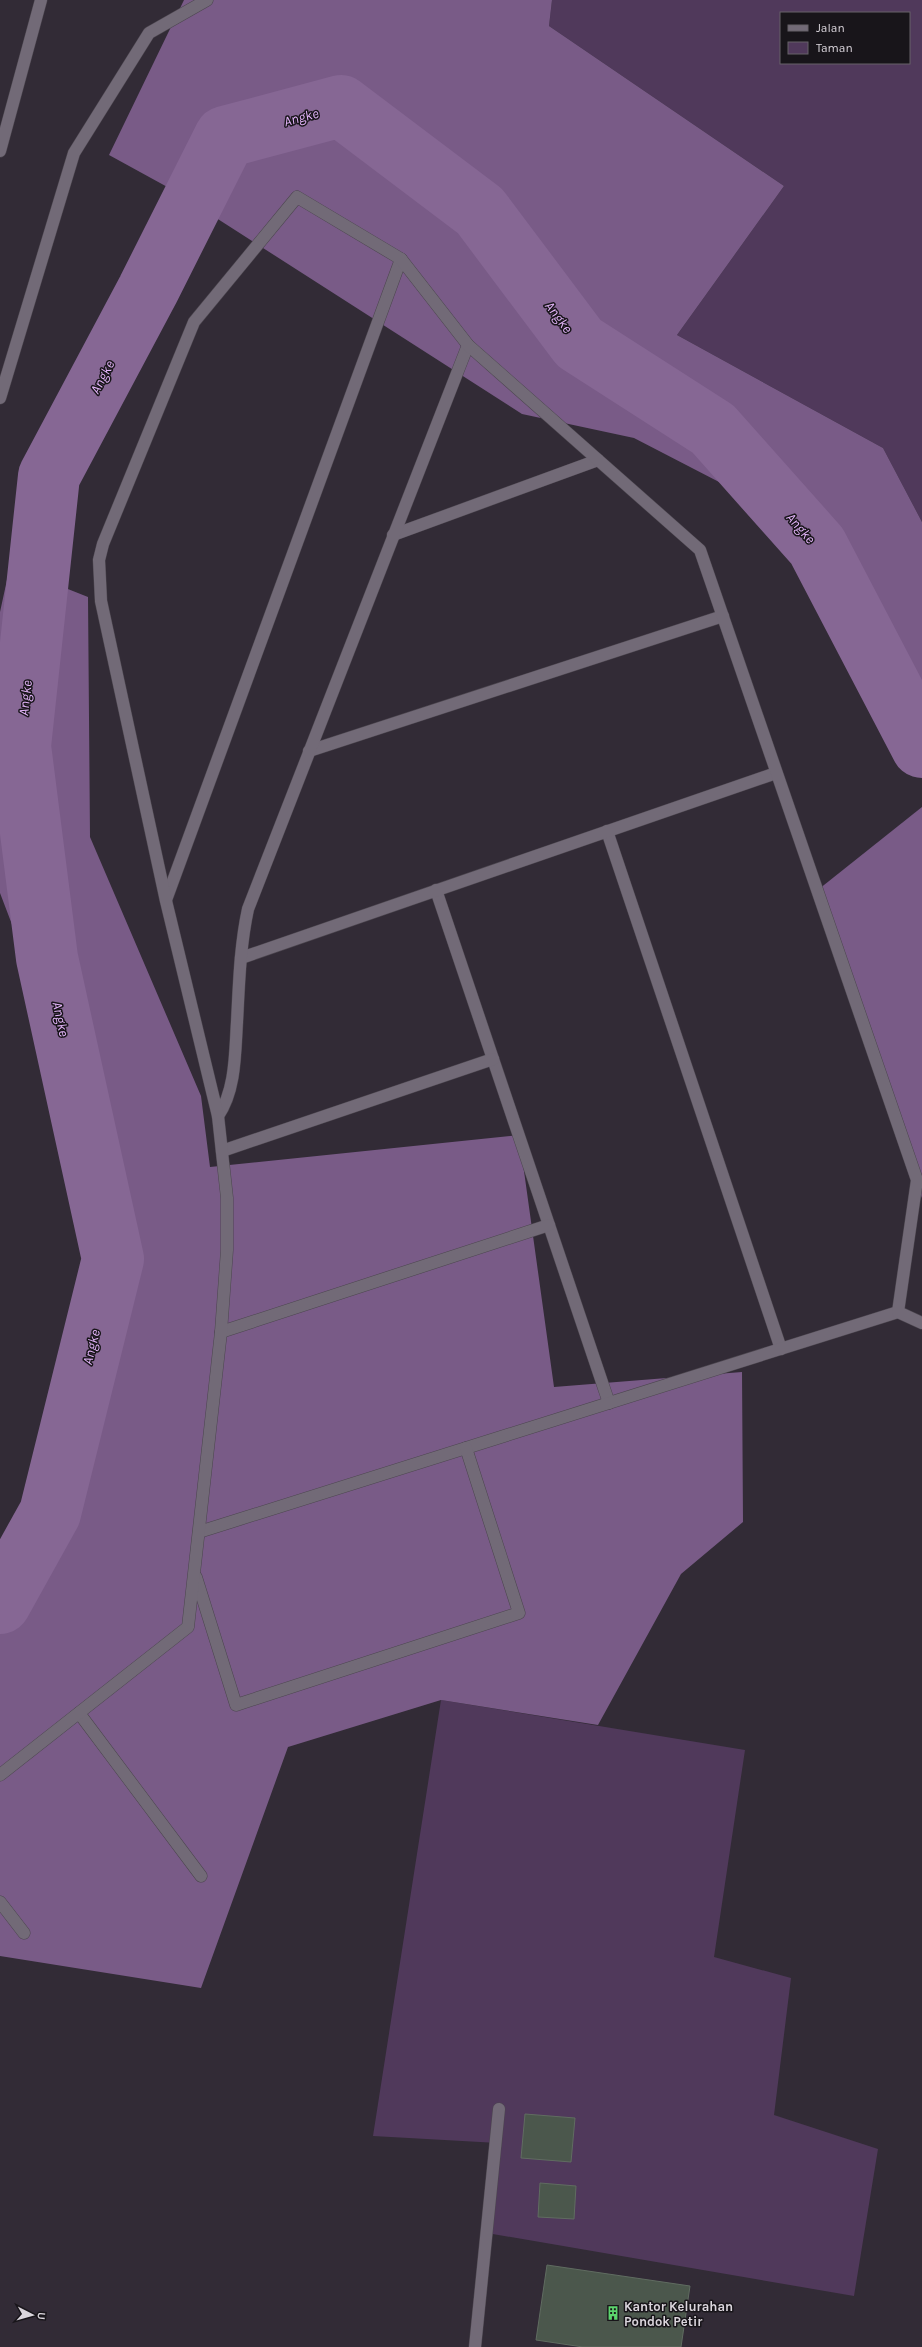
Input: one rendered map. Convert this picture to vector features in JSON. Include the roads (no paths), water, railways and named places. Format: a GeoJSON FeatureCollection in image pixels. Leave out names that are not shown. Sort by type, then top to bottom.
{"type":"FeatureCollection","features":[{"type":"Feature","properties":{"kind":"street"},"geometry":{"type":"LineString","coordinates":[[0,151],[41,0]]}},
{"type":"Feature","properties":{"kind":"street"},"geometry":{"type":"LineString","coordinates":[[0,398],[74,153],[149,33],[207,0]]}},
{"type":"Feature","properties":{"kind":"street"},"geometry":{"type":"LineString","coordinates":[[0,1775],[188,1627],[221,1332],[227,1250],[227,1198],[218,1116],[166,901],[102,601],[99,568],[104,544],[194,322],[297,197],[401,259],[468,345],[700,550],[917,1180],[898,1312]]}},
{"type":"Feature","properties":{"kind":"street"},"geometry":{"type":"LineString","coordinates":[[166,901],[401,259]]}},
{"type":"Feature","properties":{"kind":"street"},"geometry":{"type":"LineString","coordinates":[[218,1116],[227,1104],[234,1058],[241,958],[248,909],[468,345]]}},
{"type":"Feature","properties":{"kind":"street"},"geometry":{"type":"LineString","coordinates":[[393,535],[598,460]]}},
{"type":"Feature","properties":{"kind":"street"},"geometry":{"type":"LineString","coordinates":[[309,751],[722,616]]}},
{"type":"Feature","properties":{"kind":"street"},"geometry":{"type":"LineString","coordinates":[[241,958],[776,773]]}},
{"type":"Feature","properties":{"kind":"street"},"geometry":{"type":"LineString","coordinates":[[607,832],[781,1349]]}},
{"type":"Feature","properties":{"kind":"street"},"geometry":{"type":"LineString","coordinates":[[436,890],[609,1403]]}},
{"type":"Feature","properties":{"kind":"street"},"geometry":{"type":"LineString","coordinates":[[222,1151],[493,1059]]}},
{"type":"Feature","properties":{"kind":"street"},"geometry":{"type":"LineString","coordinates":[[221,1332],[549,1225]]}},
{"type":"Feature","properties":{"kind":"street"},"geometry":{"type":"LineString","coordinates":[[199,1532],[898,1312],[922,1323]]}},
{"type":"Feature","properties":{"kind":"street"},"geometry":{"type":"LineString","coordinates":[[194,1572],[236,1704],[519,1613],[466,1448]]}},
{"type":"Feature","properties":{"kind":"street"},"geometry":{"type":"LineString","coordinates":[[79,1713],[201,1876]]}},
{"type":"Feature","properties":{"kind":"street"},"geometry":{"type":"LineString","coordinates":[[0,1902],[24,1933]]}},
{"type":"Feature","properties":{"kind":"street"},"geometry":{"type":"LineString","coordinates":[[475,2347],[499,2109]]}},
{"type":"Feature","properties":{"kind":"waterway","name":"Angke"},"geometry":{"type":"LineString","coordinates":[[0,1603],[50,1513],[113,1259],[47,958],[20,746],[49,476],[148,290],[225,137],[341,106],[480,211],[579,343],[713,429],[817,546],[922,747]]}},
{"type":"Feature","properties":{"kind":"place","name":"Kantor Kelurahan Pondok Petir"},"geometry":{"type":"Point","coordinates":[613,2313]}}]}
